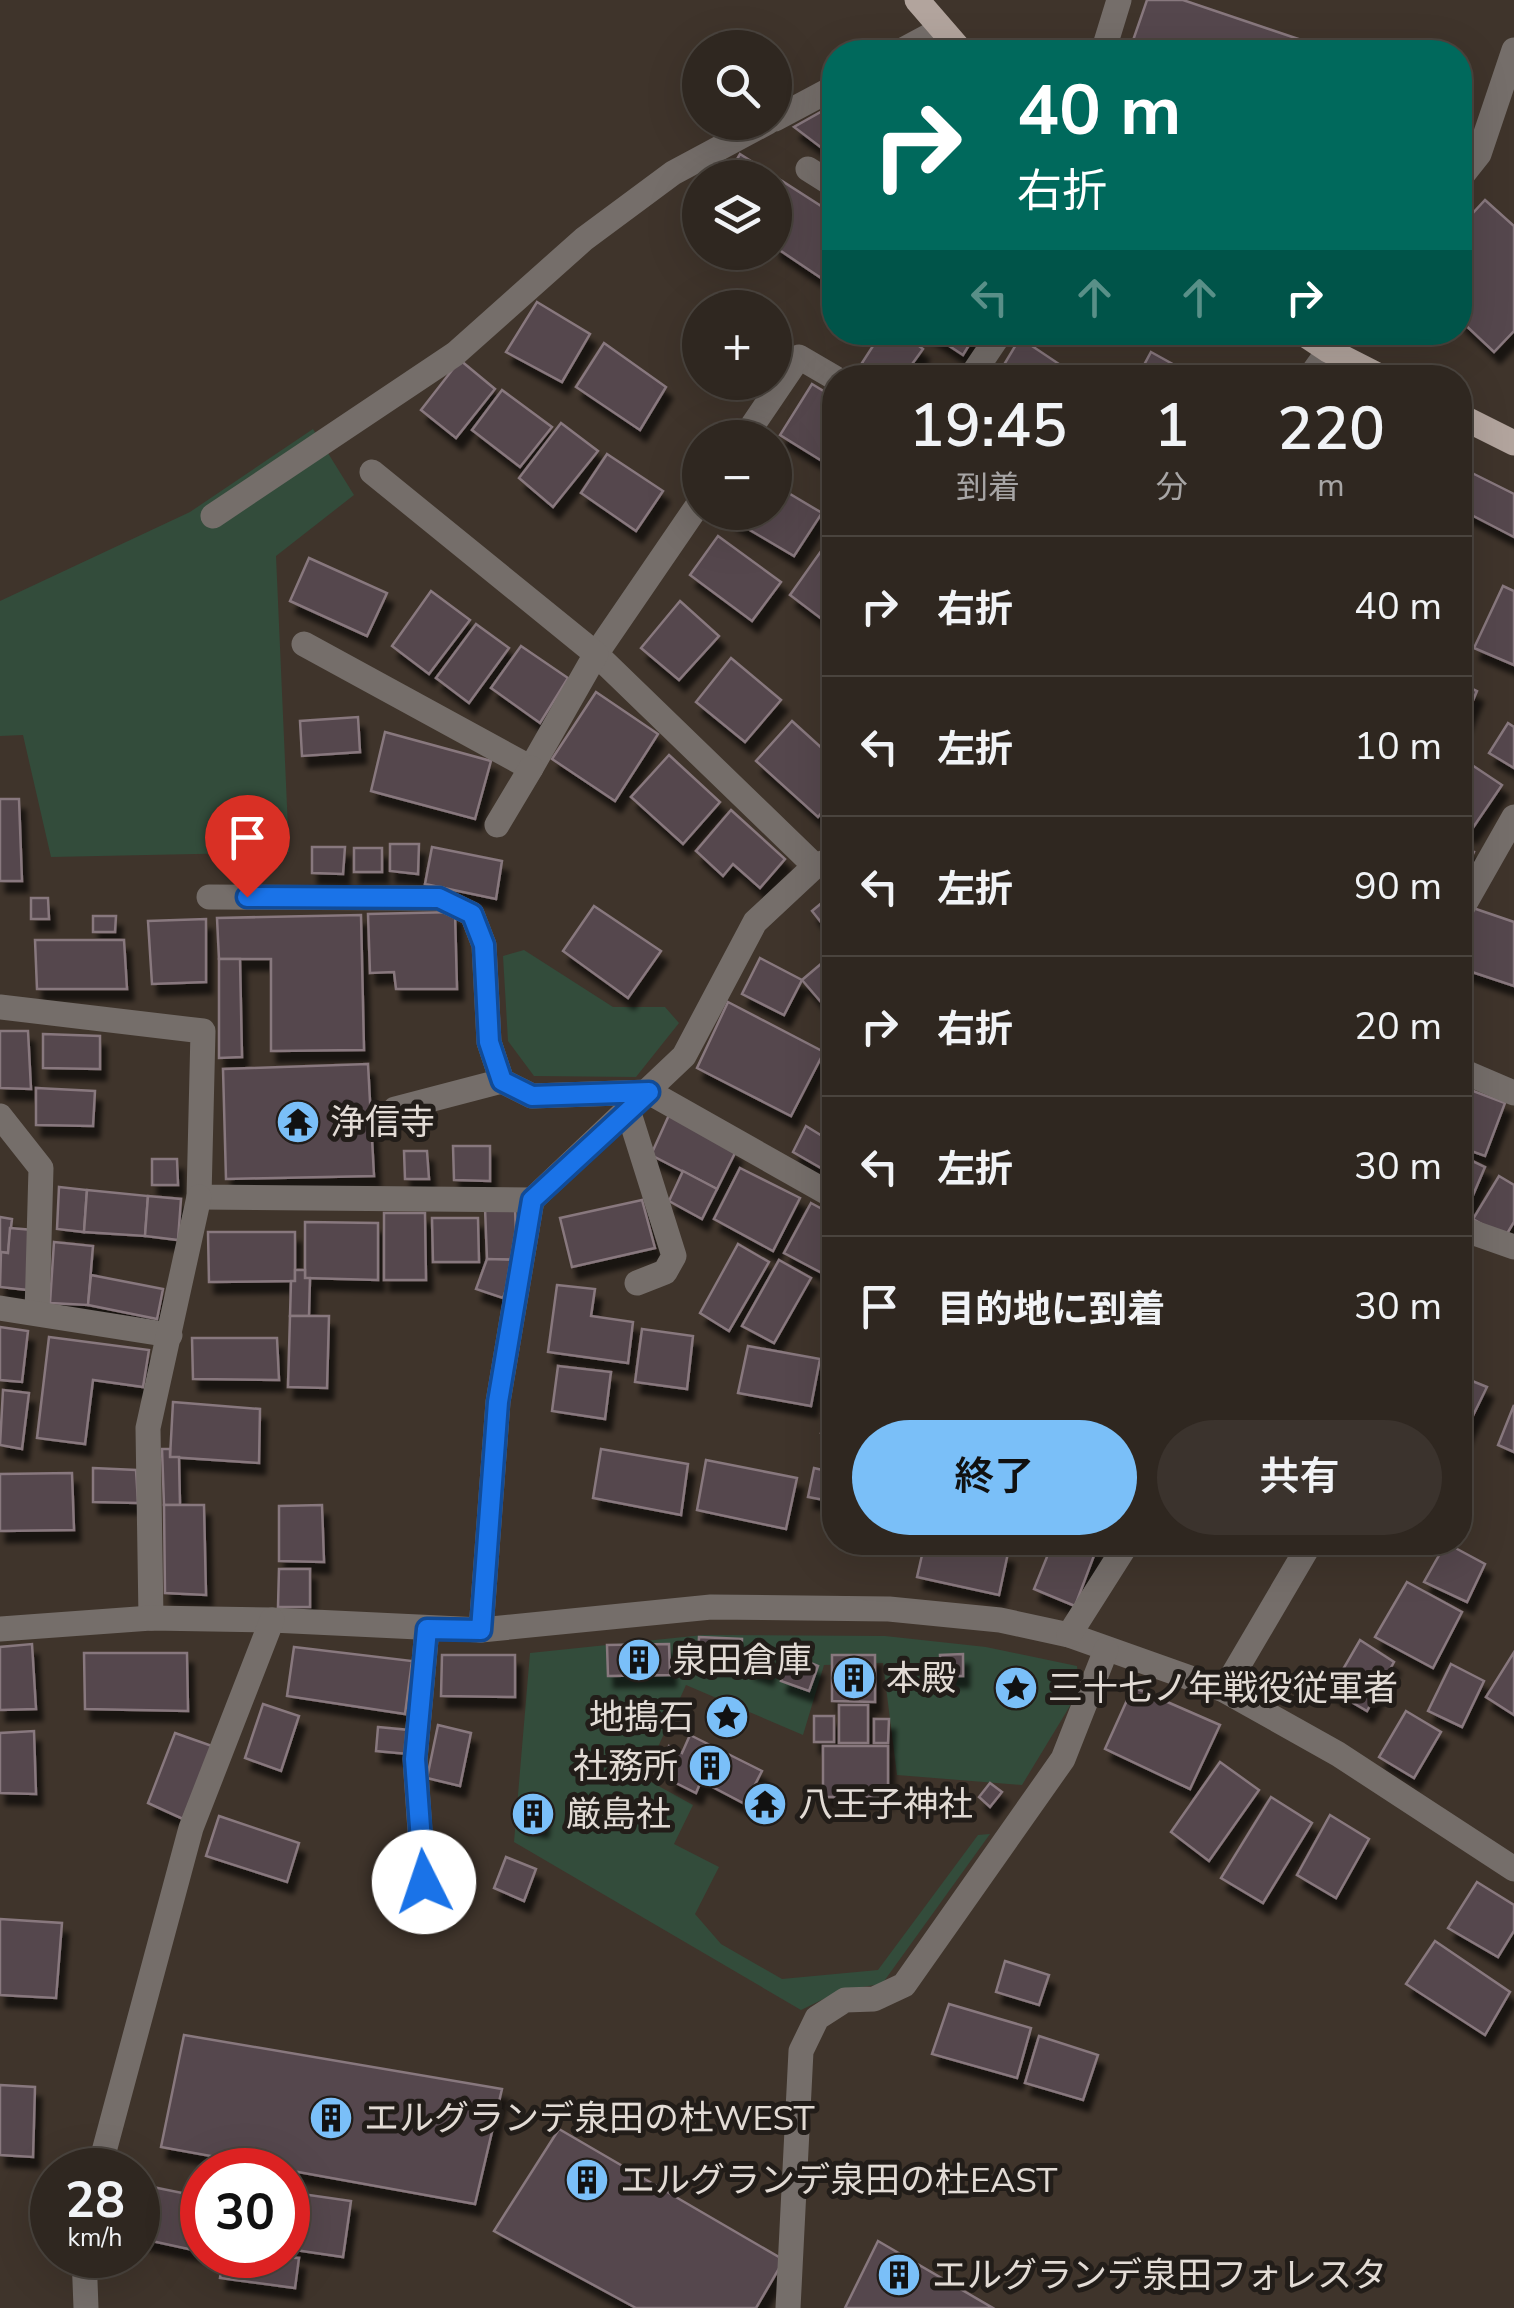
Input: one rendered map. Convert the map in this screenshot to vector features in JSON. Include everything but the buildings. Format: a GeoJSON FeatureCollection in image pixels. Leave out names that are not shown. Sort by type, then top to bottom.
{"type":"FeatureCollection","features":[{"type":"Feature","properties":{"kind":"main road"},"geometry":{"type":"LineString","coordinates":[[917,0],[950,40]]}},
{"type":"Feature","properties":{"kind":"main road"},"geometry":{"type":"LineString","coordinates":[[1340,345],[1366,365]]}},
{"type":"Feature","properties":{"kind":"main road"},"geometry":{"type":"LineString","coordinates":[[1472,422],[1514,442]]}},
{"type":"Feature","properties":{"kind":"street"},"geometry":{"type":"LineString","coordinates":[[1106,40],[1118,0]]}},
{"type":"Feature","properties":{"kind":"street"},"geometry":{"type":"LineString","coordinates":[[921,40],[940,30]]}},
{"type":"Feature","properties":{"kind":"street"},"geometry":{"type":"LineString","coordinates":[[1472,163],[1479,154],[1514,50]]}},
{"type":"Feature","properties":{"kind":"street"},"geometry":{"type":"LineString","coordinates":[[792,110],[822,94]]}},
{"type":"Feature","properties":{"kind":"street"},"geometry":{"type":"LineString","coordinates":[[213,516],[455,354],[584,239],[674,173],[735,140]]}},
{"type":"Feature","properties":{"kind":"street"},"geometry":{"type":"LineString","coordinates":[[808,169],[822,178]]}},
{"type":"Feature","properties":{"kind":"street"},"geometry":{"type":"LineString","coordinates":[[756,420],[799,357],[822,370]]}},
{"type":"Feature","properties":{"kind":"street"},"geometry":{"type":"LineString","coordinates":[[372,472],[596,654],[822,859]]}},
{"type":"Feature","properties":{"kind":"street"},"geometry":{"type":"LineString","coordinates":[[497,826],[596,654],[682,528]]}},
{"type":"Feature","properties":{"kind":"street"},"geometry":{"type":"LineString","coordinates":[[304,644],[531,768]]}},
{"type":"Feature","properties":{"kind":"street"},"geometry":{"type":"LineString","coordinates":[[1472,891],[1514,817]]}},
{"type":"Feature","properties":{"kind":"street"},"geometry":{"type":"LineString","coordinates":[[481,1630],[498,1402],[532,1200],[684,1056],[756,922],[822,865]]}},
{"type":"Feature","properties":{"kind":"street"},"geometry":{"type":"LineString","coordinates":[[209,897],[439,898],[472,914],[484,945],[489,1042],[502,1081]]}},
{"type":"Feature","properties":{"kind":"street"},"geometry":{"type":"LineString","coordinates":[[0,1007],[203,1031],[199,1197],[148,1428],[151,1618]]}},
{"type":"Feature","properties":{"kind":"street"},"geometry":{"type":"LineString","coordinates":[[1472,1075],[1514,1093]]}},
{"type":"Feature","properties":{"kind":"street"},"geometry":{"type":"LineString","coordinates":[[395,1109],[502,1081],[532,1096],[649,1092],[822,1190]]}},
{"type":"Feature","properties":{"kind":"street"},"geometry":{"type":"LineString","coordinates":[[628,1110],[674,1256],[665,1272],[638,1283]]}},
{"type":"Feature","properties":{"kind":"street"},"geometry":{"type":"LineString","coordinates":[[0,1116],[41,1168],[37,1313]]}},
{"type":"Feature","properties":{"kind":"street"},"geometry":{"type":"LineString","coordinates":[[199,1197],[532,1200]]}},
{"type":"Feature","properties":{"kind":"street"},"geometry":{"type":"LineString","coordinates":[[1472,1232],[1514,1247]]}},
{"type":"Feature","properties":{"kind":"street"},"geometry":{"type":"LineString","coordinates":[[0,1308],[170,1335]]}},
{"type":"Feature","properties":{"kind":"street"},"geometry":{"type":"LineString","coordinates":[[1069,1635],[1120,1555]]}},
{"type":"Feature","properties":{"kind":"street"},"geometry":{"type":"LineString","coordinates":[[1224,1690],[1303,1555]]}},
{"type":"Feature","properties":{"kind":"street"},"geometry":{"type":"LineString","coordinates":[[0,1630],[151,1618],[481,1630],[711,1606],[889,1609],[1000,1620],[1069,1635],[1224,1690],[1338,1754],[1514,1869]]}},
{"type":"Feature","properties":{"kind":"street"},"geometry":{"type":"LineString","coordinates":[[105,2148],[191,1828],[272,1620]]}},
{"type":"Feature","properties":{"kind":"street"},"geometry":{"type":"LineString","coordinates":[[425,1902],[415,1759],[427,1629]]}},
{"type":"Feature","properties":{"kind":"street"},"geometry":{"type":"LineString","coordinates":[[788,2308],[801,2052],[816,2018],[845,2000],[874,1999],[904,1985],[1063,1760],[1106,1650]]}},
{"type":"Feature","properties":{"kind":"street"},"geometry":{"type":"LineString","coordinates":[[85,2278],[86,2308]]}},
{"type":"Feature","properties":{"kind":"green space"},"geometry":{"type":"Polygon","coordinates":[[[313,429],[354,495],[276,556],[289,852],[51,857],[23,735],[0,736],[0,601],[190,512],[313,429]]]}},
{"type":"Feature","properties":{"kind":"green space"},"geometry":{"type":"Polygon","coordinates":[[[524,950],[613,1007],[665,1007],[679,1023],[636,1077],[534,1076],[508,1041],[503,956],[524,950]]]}},
{"type":"Feature","properties":{"kind":"green space"},"geometry":{"type":"Polygon","coordinates":[[[703,1635],[885,1636],[986,1647],[1077,1666],[1079,1691],[1022,1785],[897,1775],[883,1663],[824,1665],[803,1735],[686,1685],[644,1778],[693,1805],[674,1844],[719,1867],[695,1914],[721,1944],[782,1979],[878,1970],[978,1835],[990,1834],[882,1984],[842,1990],[801,2010],[514,1842],[530,1653],[703,1635]]]}},
{"type":"Feature","properties":{"kind":"place","name":"浄信寺"},"geometry":{"type":"Point","coordinates":[298,1122]}},
{"type":"Feature","properties":{"kind":"place","name":"泉田倉庫"},"geometry":{"type":"Point","coordinates":[639,1660]}},
{"type":"Feature","properties":{"kind":"place","name":"本殿"},"geometry":{"type":"Point","coordinates":[854,1678]}},
{"type":"Feature","properties":{"kind":"place","name":"三十七ノ年戦役従軍者"},"geometry":{"type":"Point","coordinates":[1016,1688]}},
{"type":"Feature","properties":{"kind":"place","name":"地搗石"},"geometry":{"type":"Point","coordinates":[727,1717]}},
{"type":"Feature","properties":{"kind":"place","name":"社務所"},"geometry":{"type":"Point","coordinates":[710,1766]}},
{"type":"Feature","properties":{"kind":"place","name":"八王子神社"},"geometry":{"type":"Point","coordinates":[765,1804]}},
{"type":"Feature","properties":{"kind":"place","name":"厳島社"},"geometry":{"type":"Point","coordinates":[533,1814]}},
{"type":"Feature","properties":{"kind":"place","name":"エルグランデ泉田の杜WEST"},"geometry":{"type":"Point","coordinates":[331,2118]}},
{"type":"Feature","properties":{"kind":"place","name":"エルグランデ泉田の杜EAST"},"geometry":{"type":"Point","coordinates":[587,2180]}},
{"type":"Feature","properties":{"kind":"place","name":"エルグランデ泉田フォレスタ"},"geometry":{"type":"Point","coordinates":[899,2275]}},
{"type":"Feature","properties":{"kind":"route"},"geometry":{"type":"LineString","coordinates":[[247,897],[439,898],[472,914],[484,945],[489,1042],[502,1081],[532,1096],[649,1092],[532,1200],[498,1402],[481,1630],[427,1629],[415,1759],[424,1882]]}}]}
